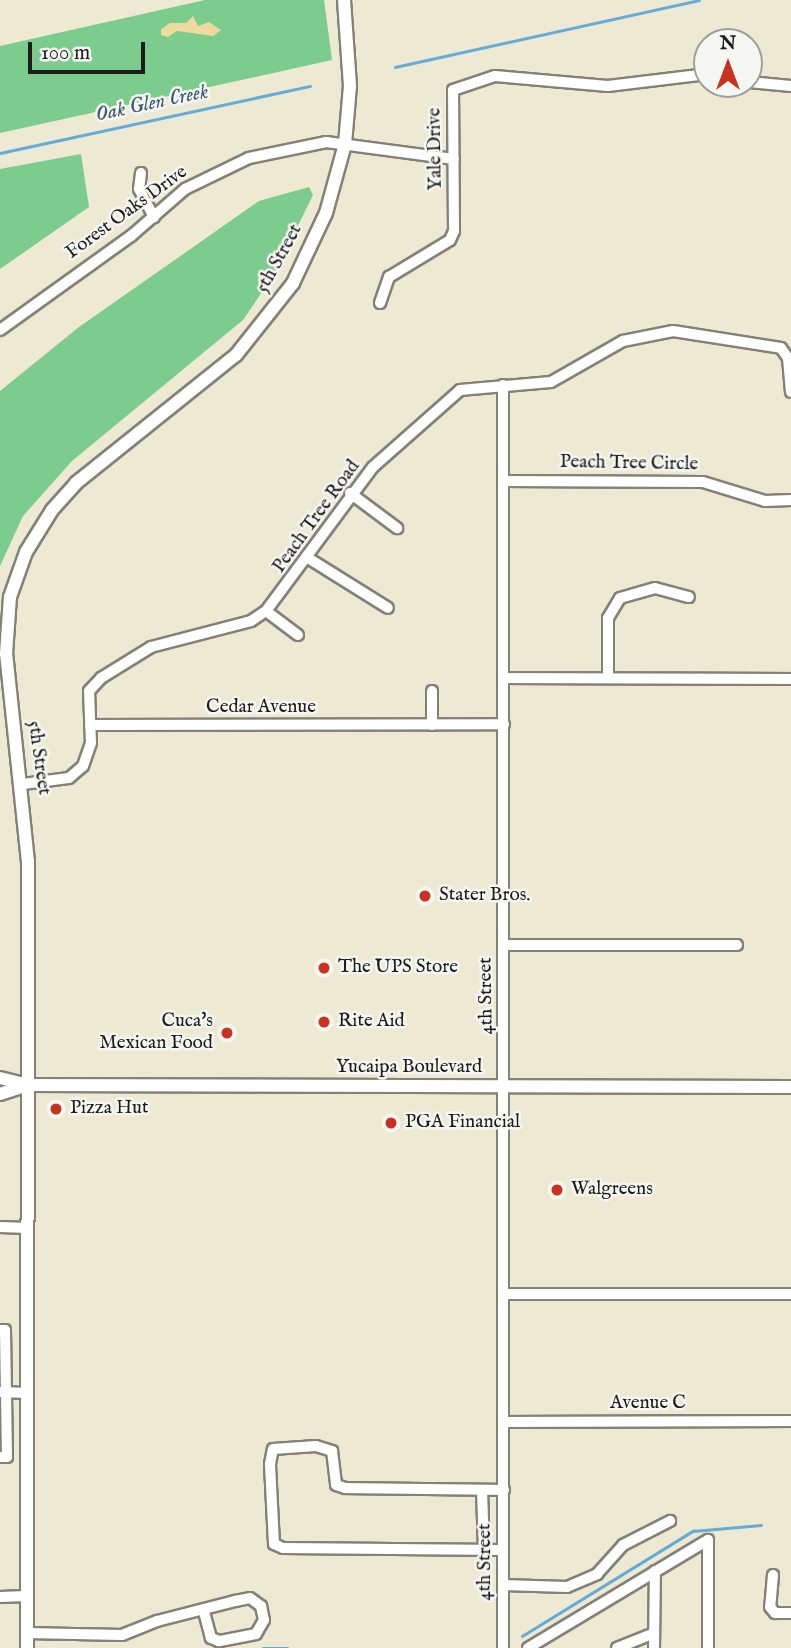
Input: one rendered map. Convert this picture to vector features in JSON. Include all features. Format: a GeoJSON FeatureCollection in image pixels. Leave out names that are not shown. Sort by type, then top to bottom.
{"type":"FeatureCollection","features":[{"type":"Feature","properties":{"kind":"main road","name":"5th Street"},"geometry":{"type":"LineString","coordinates":[[27,1648],[28,862],[23,784],[6,642],[10,597],[26,552],[52,510],[76,483],[236,355],[267,319],[310,251],[345,144],[350,74],[344,0]]}},
{"type":"Feature","properties":{"kind":"main road","name":"Yucaipa Boulevard"},"geometry":{"type":"LineString","coordinates":[[0,1078],[28,1086],[791,1087]]}},
{"type":"Feature","properties":{"kind":"main road","name":"Yucaipa Boulevard"},"geometry":{"type":"LineString","coordinates":[[0,1094],[28,1086]]}},
{"type":"Feature","properties":{"kind":"street","name":"Yale Drive"},"geometry":{"type":"LineString","coordinates":[[380,303],[389,277],[407,262],[450,240],[454,231],[453,90],[495,76],[608,86],[693,76]]}},
{"type":"Feature","properties":{"kind":"street"},"geometry":{"type":"LineString","coordinates":[[763,83],[791,86]]}},
{"type":"Feature","properties":{"kind":"street","name":"Forest Oaks Drive"},"geometry":{"type":"LineString","coordinates":[[0,330],[154,217],[185,189],[249,158],[313,143],[345,144],[454,159]]}},
{"type":"Feature","properties":{"kind":"street"},"geometry":{"type":"LineString","coordinates":[[141,173],[139,189],[154,217]]}},
{"type":"Feature","properties":{"kind":"street"},"geometry":{"type":"LineString","coordinates":[[503,385],[551,382],[623,341],[673,331],[781,348],[788,358],[791,392]]}},
{"type":"Feature","properties":{"kind":"street","name":"Peach Tree Road"},"geometry":{"type":"LineString","coordinates":[[23,784],[58,781],[76,773],[90,754],[89,691],[101,678],[161,642],[251,621],[266,611],[308,558],[350,494],[373,467],[460,390],[503,385]]}},
{"type":"Feature","properties":{"kind":"street","name":"4th Street"},"geometry":{"type":"LineString","coordinates":[[503,385],[503,1648]]}},
{"type":"Feature","properties":{"kind":"street","name":"Peach Tree Circle"},"geometry":{"type":"LineString","coordinates":[[505,481],[703,482],[765,501],[791,500]]}},
{"type":"Feature","properties":{"kind":"street"},"geometry":{"type":"LineString","coordinates":[[350,494],[397,528]]}},
{"type":"Feature","properties":{"kind":"street"},"geometry":{"type":"LineString","coordinates":[[308,558],[388,608]]}},
{"type":"Feature","properties":{"kind":"street"},"geometry":{"type":"LineString","coordinates":[[608,678],[608,618],[620,598],[654,588],[689,597]]}},
{"type":"Feature","properties":{"kind":"street"},"geometry":{"type":"LineString","coordinates":[[266,611],[298,635]]}},
{"type":"Feature","properties":{"kind":"street"},"geometry":{"type":"LineString","coordinates":[[504,678],[791,679]]}},
{"type":"Feature","properties":{"kind":"street"},"geometry":{"type":"LineString","coordinates":[[432,691],[432,725]]}},
{"type":"Feature","properties":{"kind":"street","name":"Cedar Avenue"},"geometry":{"type":"LineString","coordinates":[[90,725],[504,724]]}},
{"type":"Feature","properties":{"kind":"street"},"geometry":{"type":"LineString","coordinates":[[503,945],[737,945]]}},
{"type":"Feature","properties":{"kind":"street"},"geometry":{"type":"LineString","coordinates":[[0,1227],[28,1228]]}},
{"type":"Feature","properties":{"kind":"street"},"geometry":{"type":"LineString","coordinates":[[505,1294],[791,1294]]}},
{"type":"Feature","properties":{"kind":"street"},"geometry":{"type":"LineString","coordinates":[[0,1457],[8,1457],[3,1330]]}},
{"type":"Feature","properties":{"kind":"street"},"geometry":{"type":"LineString","coordinates":[[4,1392],[28,1393]]}},
{"type":"Feature","properties":{"kind":"street","name":"Avenue C"},"geometry":{"type":"LineString","coordinates":[[504,1422],[791,1421]]}},
{"type":"Feature","properties":{"kind":"street"},"geometry":{"type":"LineString","coordinates":[[503,1550],[284,1548],[274,1544],[270,1464],[273,1449],[316,1446],[332,1451],[336,1486],[504,1490]]}},
{"type":"Feature","properties":{"kind":"street"},"geometry":{"type":"LineString","coordinates":[[482,1490],[484,1551]]}},
{"type":"Feature","properties":{"kind":"street"},"geometry":{"type":"LineString","coordinates":[[503,1585],[567,1587],[597,1574],[623,1545],[670,1521]]}},
{"type":"Feature","properties":{"kind":"street"},"geometry":{"type":"LineString","coordinates":[[528,1648],[708,1540],[708,1648]]}},
{"type":"Feature","properties":{"kind":"street"},"geometry":{"type":"LineString","coordinates":[[654,1648],[655,1571]]}},
{"type":"Feature","properties":{"kind":"street"},"geometry":{"type":"LineString","coordinates":[[773,1575],[770,1607],[775,1613],[791,1613]]}},
{"type":"Feature","properties":{"kind":"street"},"geometry":{"type":"LineString","coordinates":[[0,1597],[26,1596]]}},
{"type":"Feature","properties":{"kind":"street"},"geometry":{"type":"LineString","coordinates":[[26,1633],[122,1635],[203,1609],[250,1598],[261,1606],[264,1620],[251,1636],[219,1641],[211,1638],[203,1609]]}},
{"type":"Feature","properties":{"kind":"street"},"geometry":{"type":"LineString","coordinates":[[617,1648],[654,1633]]}},
{"type":"Feature","properties":{"kind":"green space"},"geometry":{"type":"Polygon","coordinates":[[[205,0],[324,0],[332,60],[0,133],[0,46],[205,0]]]}},
{"type":"Feature","properties":{"kind":"green space"},"geometry":{"type":"Polygon","coordinates":[[[81,154],[89,207],[0,269],[0,169],[81,154]]]}},
{"type":"Feature","properties":{"kind":"green space"},"geometry":{"type":"Polygon","coordinates":[[[309,187],[313,195],[273,276],[243,320],[72,461],[23,516],[0,566],[0,391],[79,327],[259,201],[309,187]]]}},
{"type":"Feature","properties":{"kind":"sand"},"geometry":{"type":"Polygon","coordinates":[[[193,16],[198,26],[209,22],[221,30],[213,36],[177,31],[168,37],[161,35],[161,29],[170,23],[186,23],[193,16]]]}},
{"type":"Feature","properties":{"kind":"waterway","name":"Oak Glen Creek"},"geometry":{"type":"LineString","coordinates":[[395,67],[699,0]]}},
{"type":"Feature","properties":{"kind":"waterway","name":"Oak Glen Creek"},"geometry":{"type":"LineString","coordinates":[[0,153],[310,86]]}},
{"type":"Feature","properties":{"kind":"waterway"},"geometry":{"type":"LineString","coordinates":[[522,1636],[693,1531],[761,1525]]}},
{"type":"Feature","properties":{"kind":"waterway"},"geometry":{"type":"LineString","coordinates":[[263,1648],[288,1648]]}},
{"type":"Feature","properties":{"kind":"place","name":"Stater Bros."},"geometry":{"type":"Point","coordinates":[425,896]}},
{"type":"Feature","properties":{"kind":"place","name":"The UPS Store"},"geometry":{"type":"Point","coordinates":[324,968]}},
{"type":"Feature","properties":{"kind":"place","name":"Rite Aid"},"geometry":{"type":"Point","coordinates":[324,1022]}},
{"type":"Feature","properties":{"kind":"place","name":"Cuca's Mexican Food"},"geometry":{"type":"Point","coordinates":[227,1033]}},
{"type":"Feature","properties":{"kind":"place","name":"Pizza Hut"},"geometry":{"type":"Point","coordinates":[56,1109]}},
{"type":"Feature","properties":{"kind":"place","name":"PGA Financial"},"geometry":{"type":"Point","coordinates":[391,1123]}},
{"type":"Feature","properties":{"kind":"place","name":"Walgreens"},"geometry":{"type":"Point","coordinates":[557,1190]}}]}
